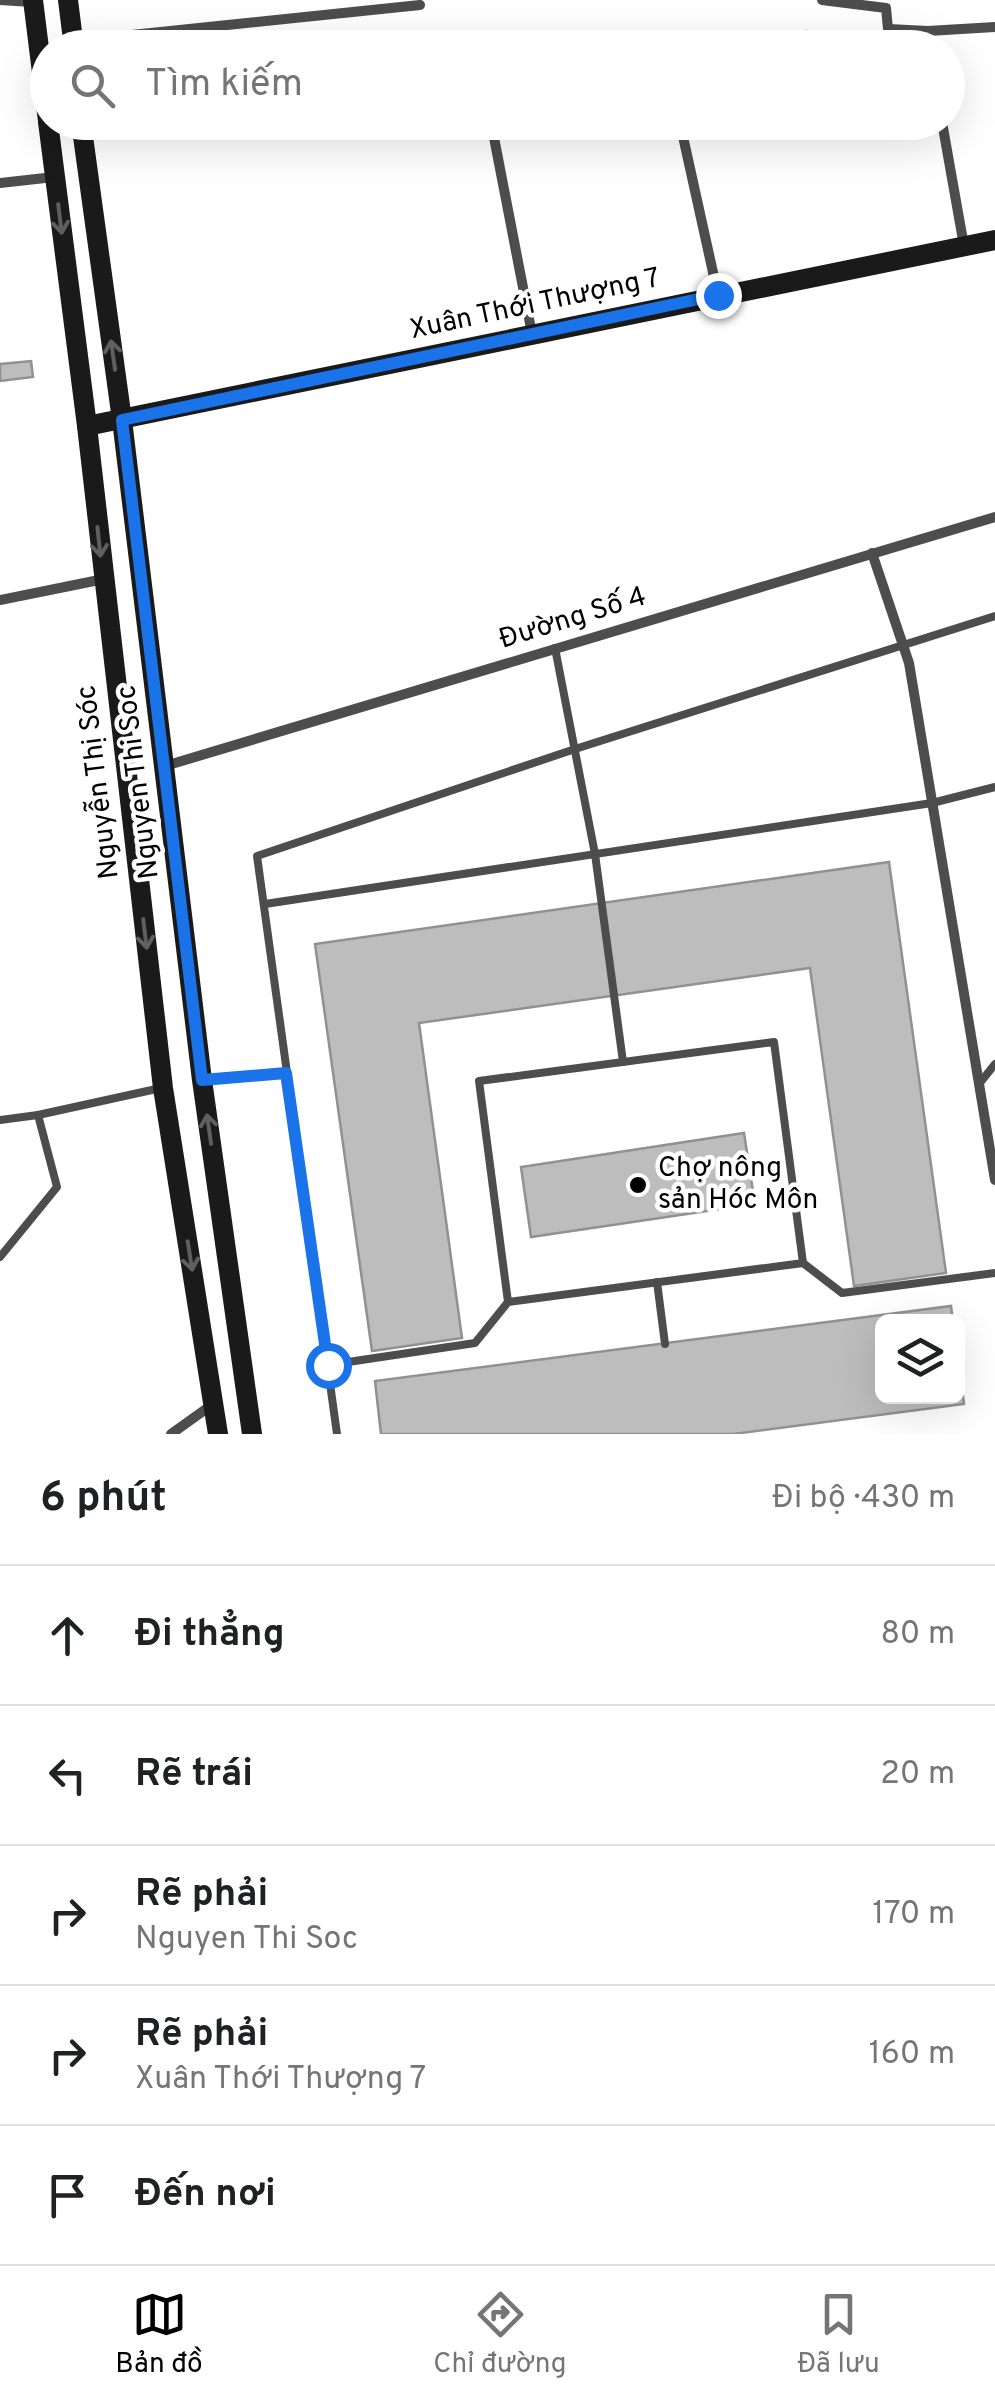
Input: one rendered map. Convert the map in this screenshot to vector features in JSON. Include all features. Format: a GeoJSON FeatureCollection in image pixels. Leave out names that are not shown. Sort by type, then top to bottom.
{"type":"FeatureCollection","features":[{"type":"Feature","properties":{"kind":"main road"},"geometry":{"type":"LineString","coordinates":[[68,0],[71,30]]}},
{"type":"Feature","properties":{"kind":"main road","name":"Nguyễn Thị Sóc"},"geometry":{"type":"LineString","coordinates":[[33,1],[37,30]]}},
{"type":"Feature","properties":{"kind":"main road","name":"Nguyễn Thị Sóc"},"geometry":{"type":"LineString","coordinates":[[50,140],[87,426],[162,1088],[218,1434]]}},
{"type":"Feature","properties":{"kind":"main road","name":"Nguyen Thi Soc"},"geometry":{"type":"LineString","coordinates":[[84,140],[122,420],[202,1080],[252,1434]]}},
{"type":"Feature","properties":{"kind":"main road","name":"Xuân Thới Thượng 7"},"geometry":{"type":"LineString","coordinates":[[87,426],[995,240]]}},
{"type":"Feature","properties":{"kind":"street"},"geometry":{"type":"LineString","coordinates":[[0,0],[33,1]]}},
{"type":"Feature","properties":{"kind":"street"},"geometry":{"type":"LineString","coordinates":[[822,0],[886,8],[888,28],[915,30]]}},
{"type":"Feature","properties":{"kind":"street"},"geometry":{"type":"LineString","coordinates":[[198,30],[420,5]]}},
{"type":"Feature","properties":{"kind":"street"},"geometry":{"type":"LineString","coordinates":[[941,30],[995,26]]}},
{"type":"Feature","properties":{"kind":"street"},"geometry":{"type":"LineString","coordinates":[[494,140],[532,334]]}},
{"type":"Feature","properties":{"kind":"street"},"geometry":{"type":"LineString","coordinates":[[684,140],[718,295]]}},
{"type":"Feature","properties":{"kind":"street"},"geometry":{"type":"LineString","coordinates":[[945,140],[964,246]]}},
{"type":"Feature","properties":{"kind":"street"},"geometry":{"type":"LineString","coordinates":[[0,183],[54,176]]}},
{"type":"Feature","properties":{"kind":"street","name":"Đường Số 4"},"geometry":{"type":"LineString","coordinates":[[164,766],[995,517]]}},
{"type":"Feature","properties":{"kind":"street"},"geometry":{"type":"LineString","coordinates":[[872,552],[909,663],[995,1180]]}},
{"type":"Feature","properties":{"kind":"street"},"geometry":{"type":"LineString","coordinates":[[0,600],[104,579]]}},
{"type":"Feature","properties":{"kind":"street"},"geometry":{"type":"LineString","coordinates":[[171,1434],[214,1404]]}},
{"type":"Feature","properties":{"kind":"lane"},"geometry":{"type":"LineString","coordinates":[[338,1434],[258,856],[575,749],[995,616]]}},
{"type":"Feature","properties":{"kind":"lane"},"geometry":{"type":"LineString","coordinates":[[555,648],[595,854],[623,1062]]}},
{"type":"Feature","properties":{"kind":"lane"},"geometry":{"type":"LineString","coordinates":[[265,904],[932,803],[995,787]]}},
{"type":"Feature","properties":{"kind":"lane"},"geometry":{"type":"LineString","coordinates":[[508,1302],[479,1082],[774,1042],[803,1263]]}},
{"type":"Feature","properties":{"kind":"lane"},"geometry":{"type":"LineString","coordinates":[[979,1084],[995,1064]]}},
{"type":"Feature","properties":{"kind":"lane"},"geometry":{"type":"LineString","coordinates":[[202,1080],[286,1073]]}},
{"type":"Feature","properties":{"kind":"lane"},"geometry":{"type":"LineString","coordinates":[[0,1120],[162,1088]]}},
{"type":"Feature","properties":{"kind":"lane"},"geometry":{"type":"LineString","coordinates":[[0,1257],[57,1187],[38,1115]]}},
{"type":"Feature","properties":{"kind":"lane"},"geometry":{"type":"LineString","coordinates":[[328,1365],[475,1343],[508,1302],[803,1263],[842,1292],[995,1273]]}},
{"type":"Feature","properties":{"kind":"lane"},"geometry":{"type":"LineString","coordinates":[[657,1282],[665,1344]]}},
{"type":"Feature","properties":{"kind":"building"},"geometry":{"type":"Polygon","coordinates":[[[31,361],[33,377],[0,381],[0,364],[31,361]]]}},
{"type":"Feature","properties":{"kind":"building"},"geometry":{"type":"Polygon","coordinates":[[[889,862],[946,1273],[854,1286],[810,968],[419,1023],[462,1338],[372,1351],[315,944],[889,862]]]}},
{"type":"Feature","properties":{"kind":"building","name":"Chợ nông sản Hóc Môn"},"geometry":{"type":"Polygon","coordinates":[[[744,1133],[755,1204],[531,1237],[521,1167],[744,1133]]]}},
{"type":"Feature","properties":{"kind":"building"},"geometry":{"type":"Polygon","coordinates":[[[951,1306],[952,1314],[890,1314],[951,1306]]]}},
{"type":"Feature","properties":{"kind":"building"},"geometry":{"type":"Polygon","coordinates":[[[875,1316],[875,1404],[964,1404],[733,1434],[381,1434],[375,1381],[875,1316]]]}},
{"type":"Feature","properties":{"kind":"place","name":"Chợ nông sản Hóc Môn"},"geometry":{"type":"Point","coordinates":[638,1185]}},
{"type":"Feature","properties":{"kind":"route"},"geometry":{"type":"LineString","coordinates":[[328,1365],[286,1073],[202,1080],[122,420],[718,295]]}}]}
